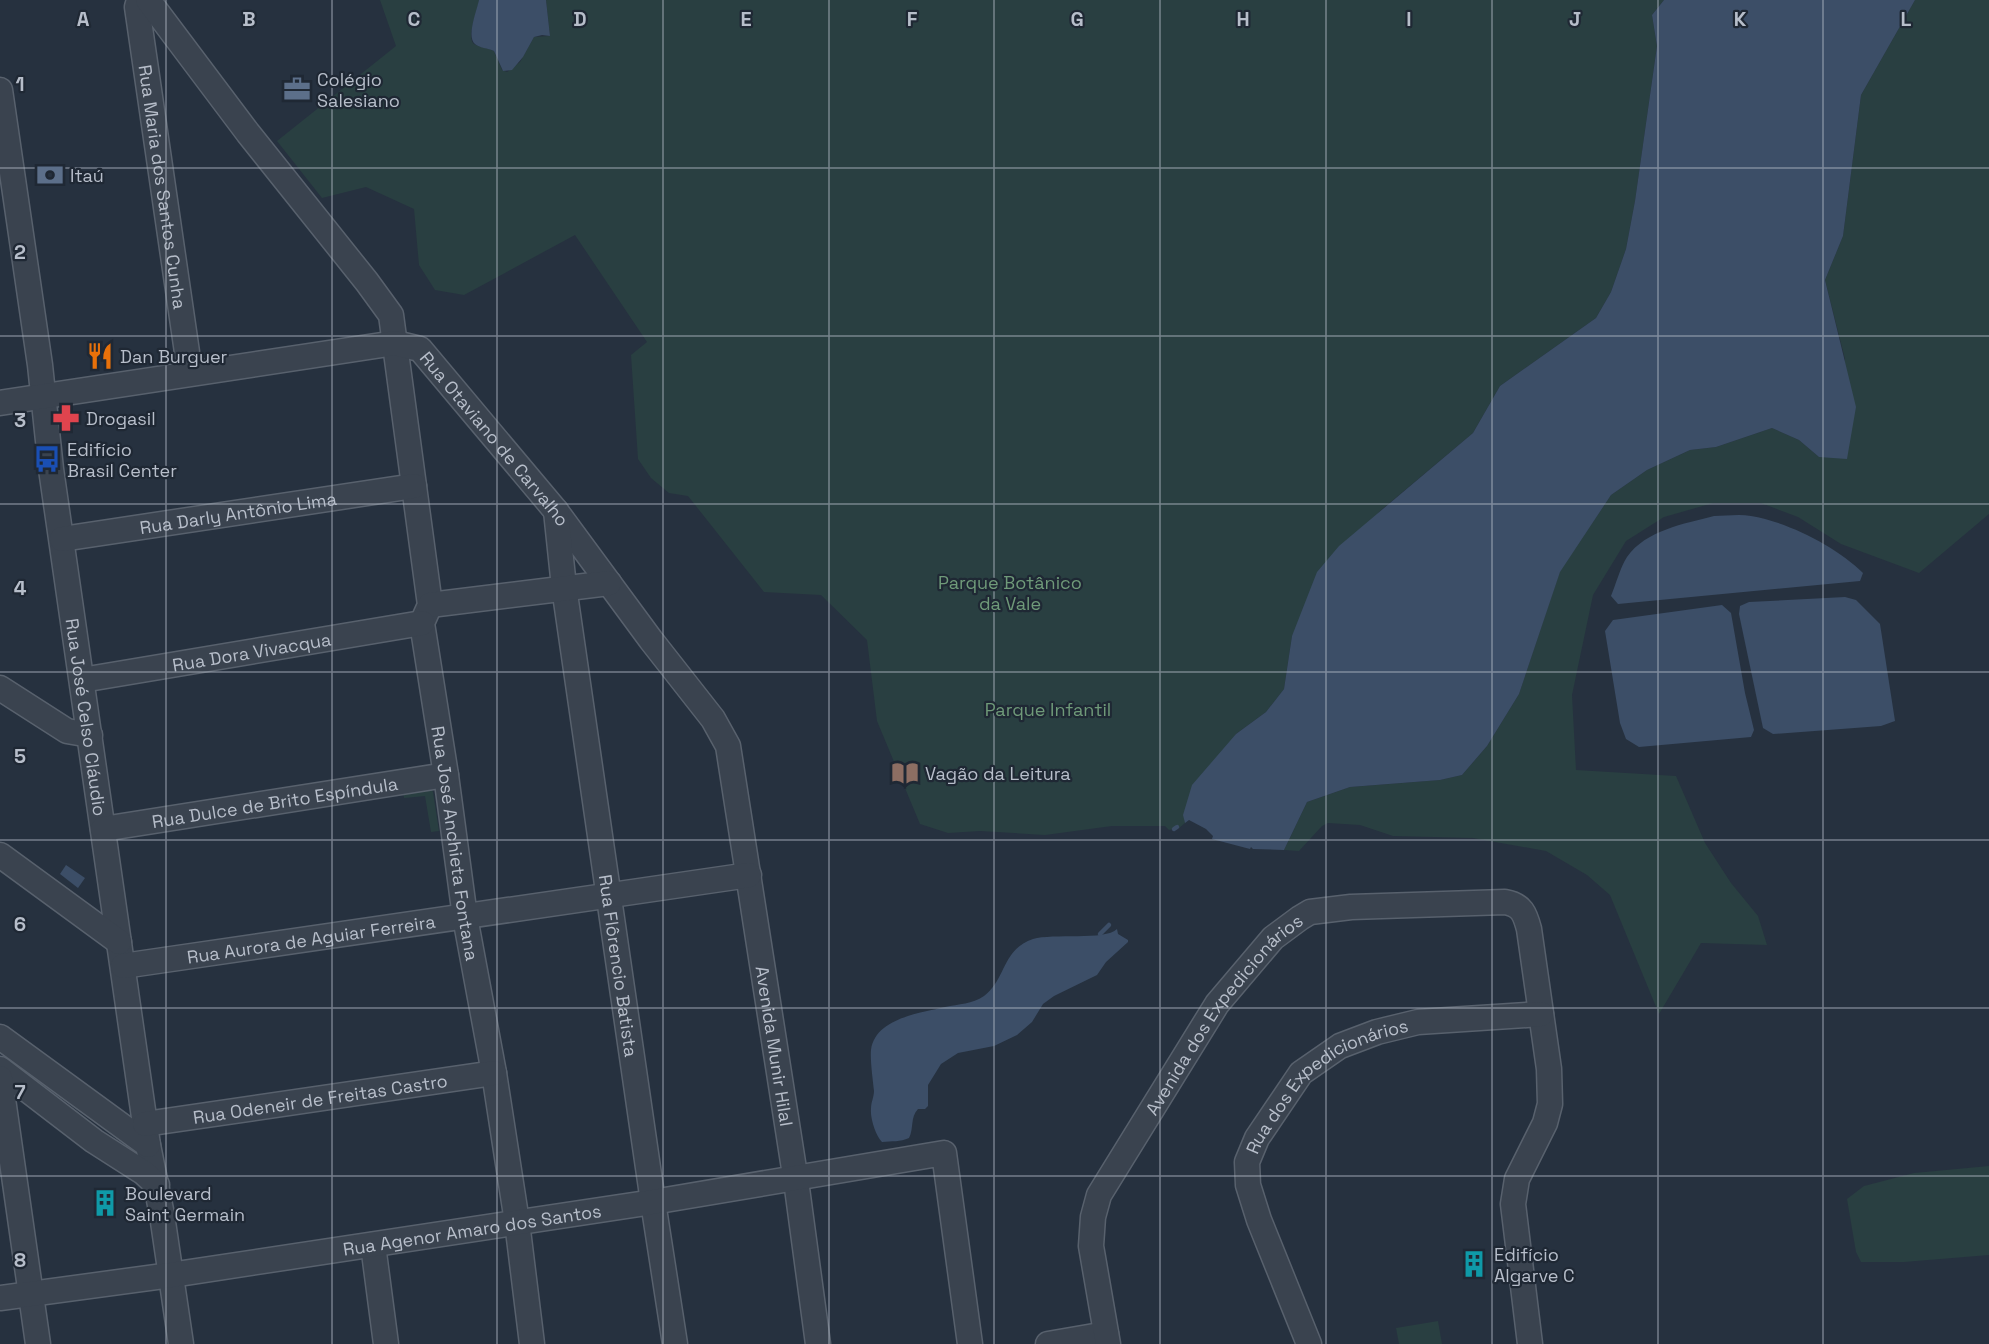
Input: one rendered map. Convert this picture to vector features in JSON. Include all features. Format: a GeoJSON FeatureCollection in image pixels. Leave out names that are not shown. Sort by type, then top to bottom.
{"type":"FeatureCollection","features":[{"type":"Feature","properties":{"kind":"street","name":"Rua Maria dos Santos Cunha"},"geometry":{"type":"LineString","coordinates":[[139,0],[137,7],[190,373]]}},
{"type":"Feature","properties":{"kind":"street","name":"Rua Otaviano de Carvalho"},"geometry":{"type":"LineString","coordinates":[[148,0],[248,133],[379,298],[391,315],[394,343],[420,349],[556,510],[713,719],[728,746]]}},
{"type":"Feature","properties":{"kind":"street","name":"Rua José Celso Cláudio"},"geometry":{"type":"LineString","coordinates":[[0,90],[119,942],[181,1344]]}},
{"type":"Feature","properties":{"kind":"street"},"geometry":{"type":"LineString","coordinates":[[0,402],[394,343]]}},
{"type":"Feature","properties":{"kind":"street","name":"Rua José Anchieta Fontana"},"geometry":{"type":"LineString","coordinates":[[394,343],[414,486],[426,614],[465,917],[494,1072],[517,1222],[532,1344]]}},
{"type":"Feature","properties":{"kind":"street","name":"Rua Darly Antônio Lima"},"geometry":{"type":"LineString","coordinates":[[62,539],[414,486]]}},
{"type":"Feature","properties":{"kind":"street","name":"Rua Flôrencio Batista"},"geometry":{"type":"LineString","coordinates":[[556,510],[564,588],[675,1344]]}},
{"type":"Feature","properties":{"kind":"street","name":"Rua Dora Vivacqua"},"geometry":{"type":"LineString","coordinates":[[82,680],[564,588],[609,583]]}},
{"type":"Feature","properties":{"kind":"street"},"geometry":{"type":"LineString","coordinates":[[0,688],[67,731],[90,735]]}},
{"type":"Feature","properties":{"kind":"street","name":"Avenida Munir Hilal"},"geometry":{"type":"LineString","coordinates":[[728,746],[795,1178],[818,1344]]}},
{"type":"Feature","properties":{"kind":"street","name":"Rua Dulce de Brito Espíndula"},"geometry":{"type":"LineString","coordinates":[[103,829],[446,775]]}},
{"type":"Feature","properties":{"kind":"street"},"geometry":{"type":"LineString","coordinates":[[0,855],[119,942]]}},
{"type":"Feature","properties":{"kind":"street","name":"Rua Aurora de Aguiar Ferreira"},"geometry":{"type":"LineString","coordinates":[[123,966],[748,875]]}},
{"type":"Feature","properties":{"kind":"street","name":"Avenida dos Expedicionários"},"geometry":{"type":"LineString","coordinates":[[1107,1339],[1091,1245],[1093,1217],[1099,1195],[1217,1004],[1273,938],[1310,912],[1351,907],[1465,902],[1514,903],[1525,913],[1530,929],[1549,1069],[1550,1104],[1545,1124],[1517,1179],[1513,1204],[1530,1344]]}},
{"type":"Feature","properties":{"kind":"street","name":"Rua dos Expedicionários"},"geometry":{"type":"LineString","coordinates":[[1309,1344],[1259,1220],[1248,1185],[1247,1162],[1257,1138],[1301,1072],[1340,1046],[1387,1029],[1418,1022],[1541,1014]]}},
{"type":"Feature","properties":{"kind":"street"},"geometry":{"type":"LineString","coordinates":[[0,1037],[147,1135]]}},
{"type":"Feature","properties":{"kind":"street"},"geometry":{"type":"LineString","coordinates":[[0,1069],[94,1141],[144,1173],[157,1185]]}},
{"type":"Feature","properties":{"kind":"street","name":"Rua Odeneir de Freitas Castro"},"geometry":{"type":"LineString","coordinates":[[94,1141],[129,1152],[147,1135],[494,1072]]}},
{"type":"Feature","properties":{"kind":"street"},"geometry":{"type":"LineString","coordinates":[[0,1078],[29,1294],[38,1344]]}},
{"type":"Feature","properties":{"kind":"street","name":"Rua Agenor Amaro dos Santos"},"geometry":{"type":"LineString","coordinates":[[0,1298],[171,1275],[653,1202],[944,1153],[970,1344]]}},
{"type":"Feature","properties":{"kind":"street"},"geometry":{"type":"LineString","coordinates":[[373,1245],[386,1344]]}},
{"type":"Feature","properties":{"kind":"street"},"geometry":{"type":"LineString","coordinates":[[1048,1344],[1107,1339]]}},
{"type":"Feature","properties":{"kind":"green space"},"geometry":{"type":"Polygon","coordinates":[[[380,0],[479,0],[472,30],[472,41],[476,45],[494,51],[502,70],[507,72],[520,62],[534,37],[550,36],[546,0],[1664,0],[1652,15],[1657,46],[1626,249],[1611,292],[1596,318],[1500,386],[1473,433],[1380,511],[1292,636],[1284,689],[1266,712],[1236,734],[1184,815],[1185,823],[1179,828],[1169,830],[1165,826],[1112,826],[1045,835],[980,831],[948,833],[920,824],[877,721],[867,640],[821,595],[764,592],[688,496],[669,493],[651,478],[638,459],[631,355],[647,342],[575,235],[464,295],[435,290],[419,265],[414,209],[366,187],[322,198],[277,141],[396,46],[380,0]]]}},
{"type":"Feature","properties":{"kind":"green space"},"geometry":{"type":"Polygon","coordinates":[[[1915,0],[1989,0],[1989,514],[1919,573],[1841,544],[1798,517],[1761,503],[1713,503],[1664,517],[1626,541],[1593,595],[1572,695],[1576,770],[1676,776],[1705,843],[1731,883],[1758,916],[1767,945],[1701,943],[1659,1014],[1610,895],[1587,875],[1546,851],[1473,838],[1393,836],[1360,825],[1328,823],[1322,826],[1299,851],[1284,850],[1307,802],[1350,787],[1440,780],[1462,775],[1487,746],[1519,694],[1560,571],[1611,495],[1647,470],[1690,450],[1716,447],[1772,428],[1799,440],[1819,457],[1845,359],[1825,280],[1843,236],[1861,95],[1915,0]]]}},
{"type":"Feature","properties":{"kind":"green space"},"geometry":{"type":"Polygon","coordinates":[[[431,789],[439,831],[431,832],[425,796],[404,798],[403,792],[431,789]]]}},
{"type":"Feature","properties":{"kind":"green space"},"geometry":{"type":"Polygon","coordinates":[[[1989,1166],[1989,1255],[1904,1262],[1861,1262],[1856,1252],[1847,1199],[1864,1186],[1914,1173],[1989,1166]]]}},
{"type":"Feature","properties":{"kind":"green space"},"geometry":{"type":"Polygon","coordinates":[[[1438,1321],[1442,1344],[1399,1344],[1396,1328],[1438,1321]]]}},
{"type":"Feature","properties":{"kind":"water"},"geometry":{"type":"Polygon","coordinates":[[[479,0],[546,0],[550,36],[534,37],[523,57],[512,70],[503,71],[494,51],[479,46],[473,41],[474,16],[479,0]]]}},
{"type":"Feature","properties":{"kind":"water"},"geometry":{"type":"Polygon","coordinates":[[[1664,0],[1915,0],[1861,95],[1843,236],[1825,280],[1856,407],[1847,459],[1819,457],[1799,440],[1772,428],[1716,447],[1690,450],[1647,470],[1611,495],[1560,572],[1519,694],[1487,746],[1462,775],[1440,780],[1350,787],[1307,802],[1284,850],[1253,849],[1251,847],[1250,849],[1212,839],[1213,836],[1206,829],[1189,820],[1185,823],[1183,815],[1192,785],[1236,734],[1266,712],[1284,689],[1292,636],[1317,572],[1339,546],[1473,433],[1500,386],[1596,318],[1611,292],[1626,249],[1635,201],[1657,46],[1652,15],[1664,0]]]}},
{"type":"Feature","properties":{"kind":"water"},"geometry":{"type":"Polygon","coordinates":[[[1714,516],[1751,516],[1796,530],[1826,545],[1852,563],[1863,573],[1860,581],[1618,604],[1611,596],[1627,557],[1644,540],[1666,529],[1714,516]]]}},
{"type":"Feature","properties":{"kind":"water"},"geometry":{"type":"Polygon","coordinates":[[[1845,597],[1856,600],[1880,624],[1895,721],[1881,726],[1773,734],[1763,728],[1739,614],[1740,606],[1749,602],[1845,597]]]}},
{"type":"Feature","properties":{"kind":"water"},"geometry":{"type":"Polygon","coordinates":[[[1722,605],[1731,613],[1754,730],[1751,737],[1639,747],[1626,739],[1620,723],[1605,631],[1613,620],[1722,605]]]}},
{"type":"Feature","properties":{"kind":"water"},"geometry":{"type":"Polygon","coordinates":[[[66,865],[85,878],[78,888],[60,874],[66,865]]]}},
{"type":"Feature","properties":{"kind":"water"},"geometry":{"type":"Polygon","coordinates":[[[1117,929],[1118,934],[1128,942],[1106,962],[1097,975],[1054,996],[1043,1004],[1032,1022],[1017,1035],[994,1046],[958,1053],[941,1064],[928,1085],[928,1106],[916,1112],[909,1138],[882,1142],[872,1122],[871,1113],[874,1091],[871,1050],[874,1039],[881,1031],[900,1019],[970,1002],[984,996],[997,982],[1015,950],[1033,939],[1102,935],[1117,929]]]}},
{"type":"Feature","properties":{"kind":"waterway"},"geometry":{"type":"LineString","coordinates":[[1100,934],[1109,925]]}},
{"type":"Feature","properties":{"kind":"place","name":"Colégio Salesiano"},"geometry":{"type":"Point","coordinates":[297,89]}},
{"type":"Feature","properties":{"kind":"place","name":"Itaú"},"geometry":{"type":"Point","coordinates":[50,175]}},
{"type":"Feature","properties":{"kind":"place","name":"Dan Burguer"},"geometry":{"type":"Point","coordinates":[100,356]}},
{"type":"Feature","properties":{"kind":"place","name":"Drogasil"},"geometry":{"type":"Point","coordinates":[66,418]}},
{"type":"Feature","properties":{"kind":"place","name":"Edifício Brasil Center"},"geometry":{"type":"Point","coordinates":[47,459]}},
{"type":"Feature","properties":{"kind":"place","name":"Vagão da Leitura"},"geometry":{"type":"Point","coordinates":[905,773]}},
{"type":"Feature","properties":{"kind":"place","name":"Boulevard Saint Germain"},"geometry":{"type":"Point","coordinates":[105,1203]}},
{"type":"Feature","properties":{"kind":"place","name":"Edifício Algarve C"},"geometry":{"type":"Point","coordinates":[1474,1264]}},
{"type":"Feature","properties":{"kind":"park label","name":"Parque Botânico da Vale"},"geometry":{"type":"Point","coordinates":[1010,592]}},
{"type":"Feature","properties":{"kind":"park label","name":"Parque Infantil"},"geometry":{"type":"Point","coordinates":[1048,709]}}]}
